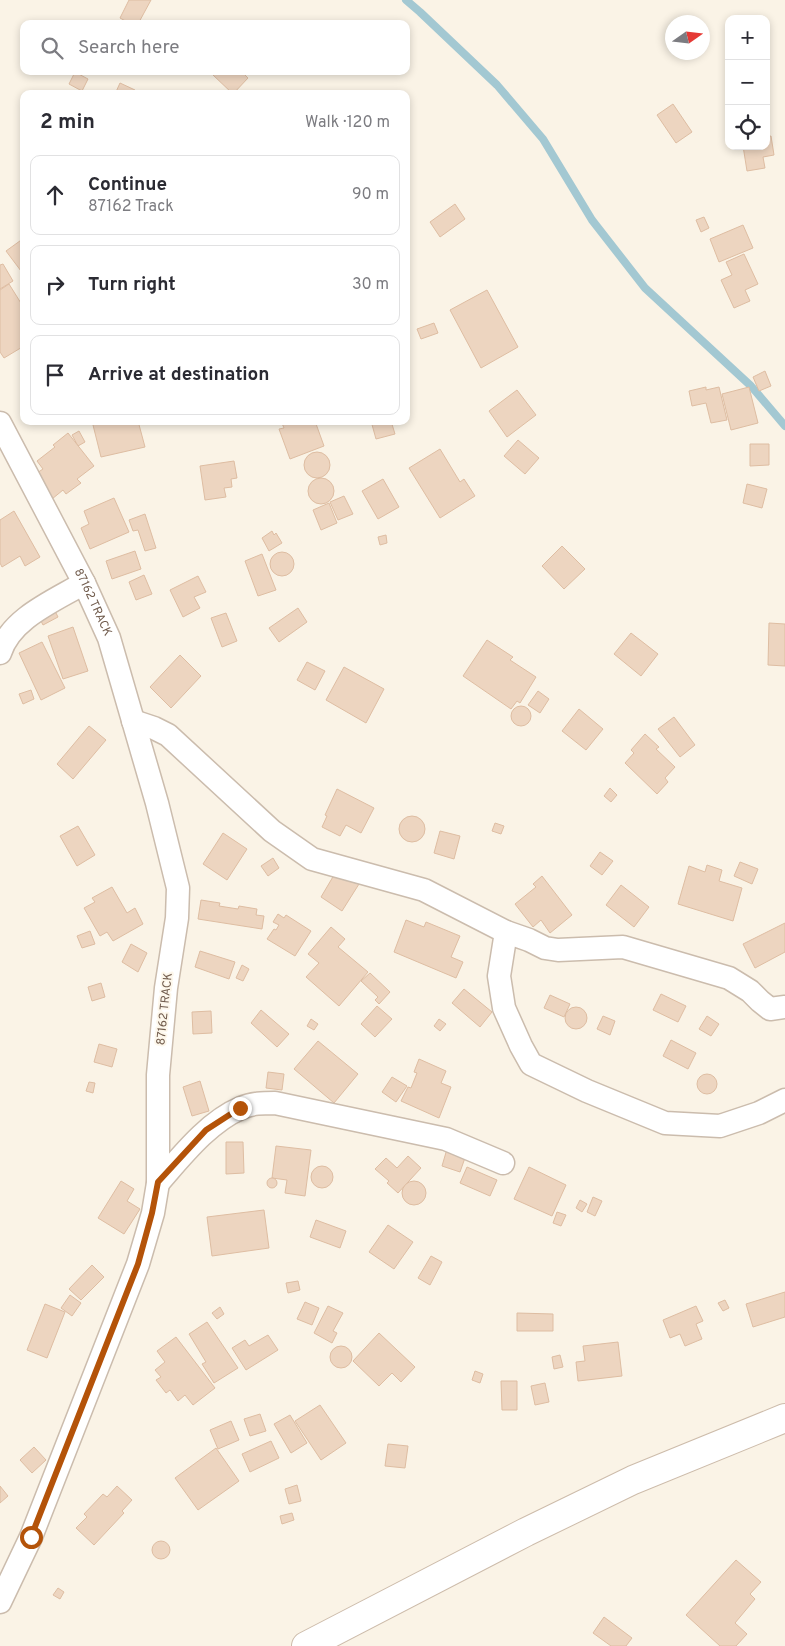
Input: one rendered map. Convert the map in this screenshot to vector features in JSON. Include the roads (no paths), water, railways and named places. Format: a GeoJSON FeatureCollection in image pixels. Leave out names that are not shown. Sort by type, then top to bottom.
{"type":"FeatureCollection","features":[{"type":"Feature","properties":{"kind":"main road"},"geometry":{"type":"LineString","coordinates":[[306,1646],[526,1532],[624,1484],[785,1418]]}},
{"type":"Feature","properties":{"kind":"street","name":"87162 TRACK"},"geometry":{"type":"LineString","coordinates":[[0,423],[84,584],[109,638],[157,803],[178,888],[177,918],[166,988],[158,1075],[158,1182],[152,1213],[138,1264],[31,1537],[0,1602]]}},
{"type":"Feature","properties":{"kind":"street"},"geometry":{"type":"LineString","coordinates":[[0,653],[8,635],[19,624],[84,584]]}},
{"type":"Feature","properties":{"kind":"street"},"geometry":{"type":"LineString","coordinates":[[133,721],[168,735],[272,831],[312,859],[424,890],[506,932],[545,948],[558,950],[623,947],[729,978],[750,991],[770,1008],[785,1007]]}},
{"type":"Feature","properties":{"kind":"street"},"geometry":{"type":"LineString","coordinates":[[506,932],[499,976],[504,1008],[521,1046],[532,1064],[665,1123],[720,1126],[759,1113],[785,1100]]}},
{"type":"Feature","properties":{"kind":"street"},"geometry":{"type":"LineString","coordinates":[[158,1182],[206,1130],[240,1108],[258,1102],[275,1103],[446,1140],[503,1163]]}},
{"type":"Feature","properties":{"kind":"waterway"},"geometry":{"type":"LineString","coordinates":[[406,0],[497,85],[543,139],[592,220],[645,288],[751,386],[785,426]]}}]}
